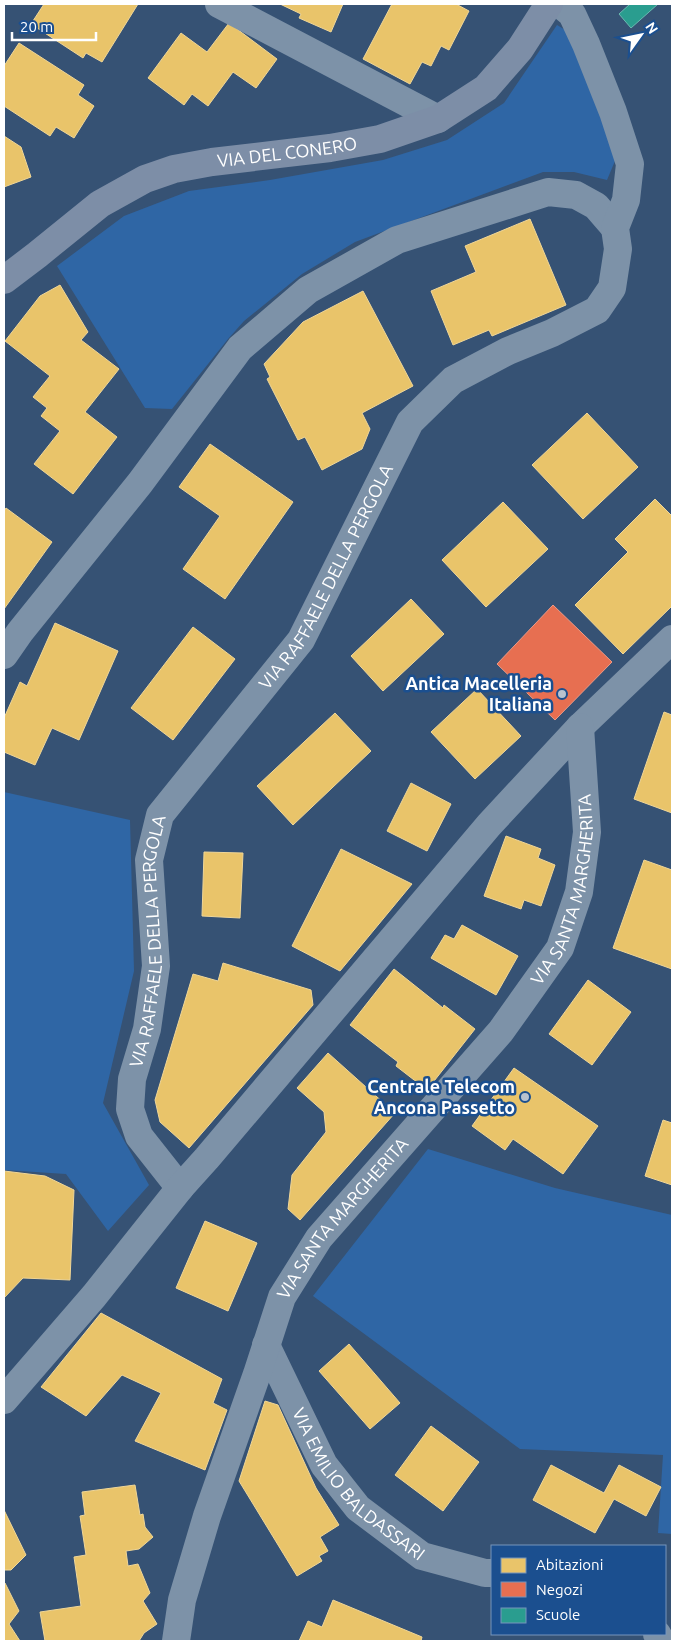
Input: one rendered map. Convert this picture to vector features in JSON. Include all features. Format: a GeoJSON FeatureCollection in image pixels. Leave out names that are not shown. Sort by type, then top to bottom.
{"type":"FeatureCollection","features":[{"type":"Feature","properties":{"kind":"main road","name":"VIA DEL CONERO"},"geometry":{"type":"LineString","coordinates":[[4,280],[100,204],[145,179],[174,169],[212,162],[330,148],[380,139],[438,119],[486,88],[560,7]]}},
{"type":"Feature","properties":{"kind":"street"},"geometry":{"type":"LineString","coordinates":[[220,4],[438,119]]}},
{"type":"Feature","properties":{"kind":"street","name":"VIA RAFFAELE DELLA PERGOLA"},"geometry":{"type":"LineString","coordinates":[[180,1188],[139,1136],[130,1109],[132,1079],[147,1029],[156,966],[149,860],[160,814],[300,640],[410,422],[453,380],[508,351],[552,333],[597,310],[612,288],[618,249],[615,228],[626,200],[630,164],[613,112],[560,7]]}},
{"type":"Feature","properties":{"kind":"street"},"geometry":{"type":"LineString","coordinates":[[4,655],[20,632],[140,483],[240,348],[308,290],[397,240],[548,192],[576,195],[596,206],[615,228]]}},
{"type":"Feature","properties":{"kind":"street"},"geometry":{"type":"LineString","coordinates":[[4,1400],[94,1296],[180,1188],[490,825],[580,727],[672,640]]}},
{"type":"Feature","properties":{"kind":"street","name":"VIA SANTA MARGHERITA"},"geometry":{"type":"LineString","coordinates":[[176,1641],[182,1600],[207,1516],[282,1296],[319,1238],[501,1031],[560,948],[579,892],[587,832],[580,727]]}},
{"type":"Feature","properties":{"kind":"street","name":"VIA EMILIO BALDASSARI"},"geometry":{"type":"LineString","coordinates":[[266,1345],[324,1465],[358,1508],[422,1556],[491,1573]]}},
{"type":"Feature","properties":{"kind":"shaded area"},"geometry":{"type":"Polygon","coordinates":[[[557,25],[567,31],[620,149],[607,180],[574,172],[543,172],[355,242],[302,274],[244,321],[172,409],[145,408],[57,266],[124,216],[189,191],[270,180],[383,160],[447,140],[504,103],[557,25]]]}},
{"type":"Feature","properties":{"kind":"shaded area"},"geometry":{"type":"Polygon","coordinates":[[[4,792],[130,820],[134,971],[103,1103],[149,1185],[108,1231],[66,1174],[4,1170],[4,792]]]}},
{"type":"Feature","properties":{"kind":"shaded area"},"geometry":{"type":"Polygon","coordinates":[[[428,1149],[555,1188],[672,1215],[672,1534],[658,1533],[663,1455],[520,1449],[313,1296],[428,1149]]]}},
{"type":"Feature","properties":{"kind":"building: Abitazioni"},"geometry":{"type":"Polygon","coordinates":[[[44,4],[138,4],[102,62],[86,53],[83,58],[31,24],[44,4]]]}},
{"type":"Feature","properties":{"kind":"building: Abitazioni"},"geometry":{"type":"Polygon","coordinates":[[[280,4],[343,4],[331,32],[299,18],[301,14],[280,4]]]}},
{"type":"Feature","properties":{"kind":"building: Abitazioni"},"geometry":{"type":"Polygon","coordinates":[[[392,4],[456,4],[469,11],[449,50],[441,46],[431,66],[422,62],[410,84],[363,59],[392,4]]]}},
{"type":"Feature","properties":{"kind":"building: Abitazioni"},"geometry":{"type":"Polygon","coordinates":[[[229,23],[277,59],[256,88],[233,72],[208,106],[192,94],[184,105],[148,78],[181,33],[207,52],[229,23]]]}},
{"type":"Feature","properties":{"kind":"building: Abitazioni"},"geometry":{"type":"Polygon","coordinates":[[[19,43],[84,85],[78,95],[94,106],[74,138],[56,127],[50,136],[4,106],[4,66],[19,43]]]}},
{"type":"Feature","properties":{"kind":"building: Abitazioni"},"geometry":{"type":"Polygon","coordinates":[[[4,136],[21,147],[31,177],[4,187],[4,136]]]}},
{"type":"Feature","properties":{"kind":"building: Abitazioni"},"geometry":{"type":"Polygon","coordinates":[[[530,219],[566,305],[492,336],[489,330],[453,345],[431,291],[476,272],[465,246],[530,219]]]}},
{"type":"Feature","properties":{"kind":"building: Abitazioni"},"geometry":{"type":"Polygon","coordinates":[[[60,285],[88,332],[81,340],[119,369],[85,412],[117,437],[73,494],[34,464],[60,431],[41,416],[47,408],[33,397],[50,376],[5,341],[40,296],[60,285]]]}},
{"type":"Feature","properties":{"kind":"building: Abitazioni"},"geometry":{"type":"Polygon","coordinates":[[[363,291],[413,386],[362,413],[370,429],[362,449],[322,470],[305,437],[298,440],[267,379],[270,377],[264,364],[303,322],[363,291]]]}},
{"type":"Feature","properties":{"kind":"building: Abitazioni"},"geometry":{"type":"Polygon","coordinates":[[[587,413],[638,467],[583,519],[532,465],[587,413]]]}},
{"type":"Feature","properties":{"kind":"building: Abitazioni"},"geometry":{"type":"Polygon","coordinates":[[[210,444],[293,502],[225,599],[183,569],[220,516],[179,487],[210,444]]]}},
{"type":"Feature","properties":{"kind":"building: Abitazioni"},"geometry":{"type":"Polygon","coordinates":[[[655,499],[672,516],[672,606],[623,654],[575,605],[628,552],[615,539],[655,499]]]}},
{"type":"Feature","properties":{"kind":"building: Abitazioni"},"geometry":{"type":"Polygon","coordinates":[[[503,502],[548,549],[486,607],[442,560],[503,502]]]}},
{"type":"Feature","properties":{"kind":"building: Abitazioni"},"geometry":{"type":"Polygon","coordinates":[[[6,508],[52,542],[4,609],[4,511],[6,508]]]}},
{"type":"Feature","properties":{"kind":"building: Abitazioni"},"geometry":{"type":"Polygon","coordinates":[[[411,599],[444,634],[383,691],[351,656],[411,599]]]}},
{"type":"Feature","properties":{"kind":"building: Abitazioni"},"geometry":{"type":"Polygon","coordinates":[[[55,623],[118,651],[79,740],[52,728],[35,765],[4,752],[4,718],[20,682],[27,686],[55,623]]]}},
{"type":"Feature","properties":{"kind":"building: Abitazioni"},"geometry":{"type":"Polygon","coordinates":[[[193,627],[235,659],[173,740],[131,708],[193,627]]]}},
{"type":"Feature","properties":{"kind":"building: Abitazioni"},"geometry":{"type":"Polygon","coordinates":[[[477,689],[521,736],[475,779],[431,732],[477,689]]]}},
{"type":"Feature","properties":{"kind":"building: Abitazioni"},"geometry":{"type":"Polygon","coordinates":[[[664,712],[672,715],[672,813],[634,799],[664,712]]]}},
{"type":"Feature","properties":{"kind":"building: Abitazioni"},"geometry":{"type":"Polygon","coordinates":[[[335,713],[371,751],[293,825],[257,786],[335,713]]]}},
{"type":"Feature","properties":{"kind":"building: Abitazioni"},"geometry":{"type":"Polygon","coordinates":[[[411,783],[451,804],[427,851],[387,831],[411,783]]]}},
{"type":"Feature","properties":{"kind":"building: Abitazioni"},"geometry":{"type":"Polygon","coordinates":[[[506,836],[541,849],[538,858],[555,865],[541,906],[524,900],[521,909],[484,896],[506,836]]]}},
{"type":"Feature","properties":{"kind":"building: Abitazioni"},"geometry":{"type":"Polygon","coordinates":[[[341,849],[412,884],[340,971],[292,946],[341,849]]]}},
{"type":"Feature","properties":{"kind":"building: Abitazioni"},"geometry":{"type":"Polygon","coordinates":[[[204,852],[243,853],[240,918],[202,916],[204,852]]]}},
{"type":"Feature","properties":{"kind":"building: Abitazioni"},"geometry":{"type":"Polygon","coordinates":[[[644,860],[672,870],[672,969],[613,948],[644,860]]]}},
{"type":"Feature","properties":{"kind":"building: Abitazioni"},"geometry":{"type":"Polygon","coordinates":[[[462,925],[518,956],[496,995],[431,958],[445,935],[454,939],[462,925]]]}},
{"type":"Feature","properties":{"kind":"building: Abitazioni"},"geometry":{"type":"Polygon","coordinates":[[[223,963],[311,990],[313,1005],[189,1148],[160,1122],[155,1100],[193,974],[218,981],[223,963]]]}},
{"type":"Feature","properties":{"kind":"building: Abitazioni"},"geometry":{"type":"Polygon","coordinates":[[[394,969],[443,1008],[444,1005],[475,1029],[427,1090],[396,1066],[398,1062],[350,1025],[394,969]]]}},
{"type":"Feature","properties":{"kind":"building: Abitazioni"},"geometry":{"type":"Polygon","coordinates":[[[588,980],[631,1012],[592,1065],[549,1034],[588,980]]]}},
{"type":"Feature","properties":{"kind":"building: Abitazioni"},"geometry":{"type":"Polygon","coordinates":[[[328,1053],[395,1113],[300,1220],[288,1209],[292,1175],[326,1132],[324,1112],[297,1088],[328,1053]]]}},
{"type":"Feature","properties":{"kind":"building: Abitazioni","name":"Centrale Telecom Ancona Passetto"},"geometry":{"type":"Polygon","coordinates":[[[514,1068],[598,1126],[563,1174],[513,1139],[505,1150],[472,1126],[514,1068]]]}},
{"type":"Feature","properties":{"kind":"building: Abitazioni"},"geometry":{"type":"Polygon","coordinates":[[[663,1120],[672,1123],[672,1185],[645,1176],[663,1120]]]}},
{"type":"Feature","properties":{"kind":"building: Abitazioni"},"geometry":{"type":"Polygon","coordinates":[[[4,1171],[45,1176],[74,1190],[70,1280],[23,1278],[4,1298],[4,1171]]]}},
{"type":"Feature","properties":{"kind":"building: Abitazioni"},"geometry":{"type":"Polygon","coordinates":[[[205,1221],[257,1243],[228,1311],[176,1288],[205,1221]]]}},
{"type":"Feature","properties":{"kind":"building: Abitazioni"},"geometry":{"type":"Polygon","coordinates":[[[101,1313],[222,1379],[213,1403],[227,1410],[205,1470],[135,1441],[161,1393],[122,1375],[86,1416],[41,1387],[101,1313]]]}},
{"type":"Feature","properties":{"kind":"building: Abitazioni"},"geometry":{"type":"Polygon","coordinates":[[[349,1344],[400,1403],[370,1429],[319,1371],[349,1344]]]}},
{"type":"Feature","properties":{"kind":"building: Abitazioni"},"geometry":{"type":"Polygon","coordinates":[[[265,1401],[278,1405],[316,1488],[339,1525],[320,1537],[328,1551],[319,1556],[322,1561],[297,1576],[239,1481],[265,1401]]]}},
{"type":"Feature","properties":{"kind":"building: Abitazioni"},"geometry":{"type":"Polygon","coordinates":[[[431,1426],[479,1462],[443,1511],[395,1475],[431,1426]]]}},
{"type":"Feature","properties":{"kind":"building: Abitazioni"},"geometry":{"type":"Polygon","coordinates":[[[551,1465],[604,1493],[619,1465],[661,1487],[646,1516],[614,1499],[595,1533],[533,1500],[551,1465]]]}},
{"type":"Feature","properties":{"kind":"building: Abitazioni"},"geometry":{"type":"Polygon","coordinates":[[[135,1485],[140,1515],[143,1514],[145,1527],[153,1537],[139,1549],[126,1551],[128,1566],[138,1564],[150,1593],[143,1601],[157,1624],[144,1633],[139,1641],[45,1641],[40,1612],[81,1606],[74,1557],[86,1555],[80,1516],[85,1515],[82,1492],[135,1485]]]}},
{"type":"Feature","properties":{"kind":"building: Abitazioni"},"geometry":{"type":"Polygon","coordinates":[[[4,1510],[26,1555],[11,1570],[4,1570],[4,1510]]]}},
{"type":"Feature","properties":{"kind":"building: Abitazioni"},"geometry":{"type":"Polygon","coordinates":[[[4,1583],[19,1611],[9,1624],[20,1641],[4,1641],[4,1583]]]}},
{"type":"Feature","properties":{"kind":"building: Abitazioni"},"geometry":{"type":"Polygon","coordinates":[[[333,1600],[422,1637],[421,1641],[299,1641],[308,1621],[322,1627],[333,1600]]]}},
{"type":"Feature","properties":{"kind":"building: Negozi"},"geometry":{"type":"Polygon","coordinates":[[[553,605],[612,662],[555,720],[497,664],[553,605]]]}},
{"type":"Feature","properties":{"kind":"building: Scuole"},"geometry":{"type":"Polygon","coordinates":[[[630,4],[658,4],[631,28],[619,14],[630,4]]]}},
{"type":"Feature","properties":{"kind":"place","name":"Antica Macelleria Italiana"},"geometry":{"type":"Point","coordinates":[562,694]}},
{"type":"Feature","properties":{"kind":"place","name":"Centrale Telecom Ancona Passetto"},"geometry":{"type":"Point","coordinates":[525,1097]}}]}
